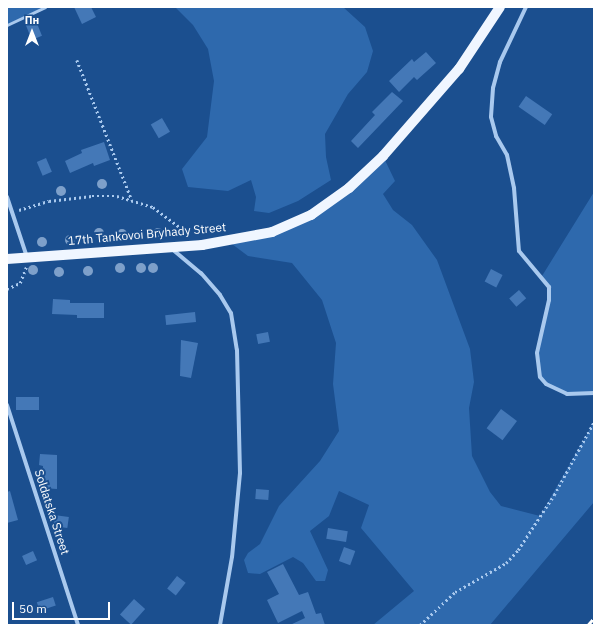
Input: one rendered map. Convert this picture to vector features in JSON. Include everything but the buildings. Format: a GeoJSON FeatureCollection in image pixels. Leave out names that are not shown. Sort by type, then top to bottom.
{"type":"FeatureCollection","features":[{"type":"Feature","properties":{"kind":"main road","name":"17th Tankovoi Bryhady Street"},"geometry":{"type":"LineString","coordinates":[[7,259],[202,245],[272,232],[292,224],[330,203],[349,188],[383,156],[459,68],[500,7]]}},
{"type":"Feature","properties":{"kind":"street"},"geometry":{"type":"LineString","coordinates":[[526,7],[500,62],[493,88],[491,117],[496,136],[506,155],[514,188],[519,251],[549,287],[549,300],[537,354],[540,377],[546,384],[561,392],[576,395],[594,393]]}},
{"type":"Feature","properties":{"kind":"street"},"geometry":{"type":"LineString","coordinates":[[7,196],[27,257]]}},
{"type":"Feature","properties":{"kind":"street"},"geometry":{"type":"LineString","coordinates":[[170,248],[201,273],[220,295],[231,313],[238,350],[240,473],[232,557],[220,625]]}},
{"type":"Feature","properties":{"kind":"street","name":"Soldatska Street"},"geometry":{"type":"LineString","coordinates":[[7,406],[78,625]]}},
{"type":"Feature","properties":{"kind":"lane"},"geometry":{"type":"LineString","coordinates":[[7,25],[45,7]]}},
{"type":"Feature","properties":{"kind":"path"},"geometry":{"type":"LineString","coordinates":[[77,60],[132,200]]}},
{"type":"Feature","properties":{"kind":"path"},"geometry":{"type":"LineString","coordinates":[[13,212],[49,201],[92,196],[117,196],[153,207],[202,245]]}},
{"type":"Feature","properties":{"kind":"path"},"geometry":{"type":"LineString","coordinates":[[7,290],[20,283],[25,274],[27,257]]}},
{"type":"Feature","properties":{"kind":"path"},"geometry":{"type":"LineString","coordinates":[[420,625],[456,592],[506,563],[518,550],[554,495],[594,422]]}},
{"type":"Feature","properties":{"kind":"shaded area"},"geometry":{"type":"Polygon","coordinates":[[[7,7],[45,7],[7,25],[7,7]]]}},
{"type":"Feature","properties":{"kind":"shaded area"},"geometry":{"type":"Polygon","coordinates":[[[175,7],[343,7],[365,27],[373,51],[367,72],[348,94],[325,134],[326,157],[331,180],[298,201],[269,213],[254,211],[256,197],[251,180],[228,191],[188,187],[182,169],[207,137],[214,81],[208,49],[193,25],[175,7]]]}},
{"type":"Feature","properties":{"kind":"shaded area"},"geometry":{"type":"Polygon","coordinates":[[[383,156],[395,181],[383,194],[393,210],[412,225],[437,260],[470,349],[474,382],[469,408],[472,456],[490,492],[501,506],[540,516],[594,422],[594,502],[490,625],[373,625],[414,591],[361,528],[369,505],[339,491],[329,516],[310,531],[328,570],[325,581],[316,581],[303,563],[293,557],[260,574],[248,573],[244,560],[248,553],[260,544],[279,506],[320,461],[339,431],[333,384],[336,343],[322,300],[292,263],[248,256],[228,241],[311,215],[383,156]]]}},
{"type":"Feature","properties":{"kind":"shaded area"},"geometry":{"type":"Polygon","coordinates":[[[594,192],[594,393],[576,395],[556,390],[540,377],[537,353],[549,300],[549,287],[542,276],[594,192]]]}},
{"type":"Feature","properties":{"kind":"railway"},"geometry":{"type":"LineString","coordinates":[[588,625],[594,618]]}}]}
